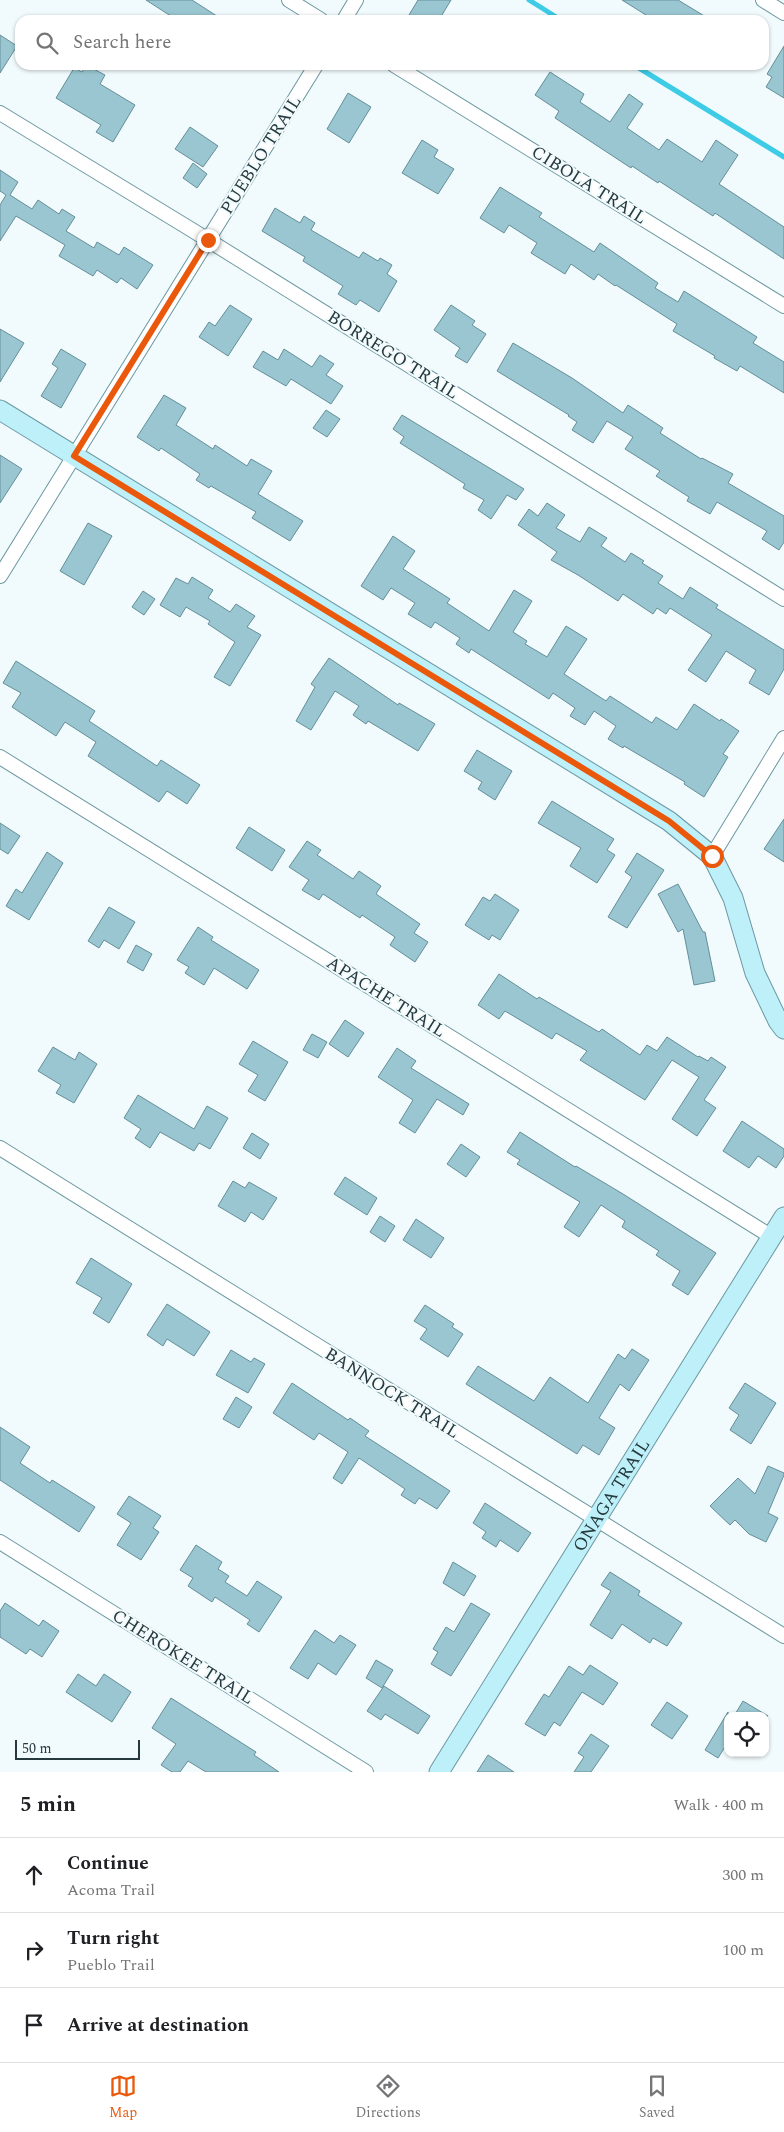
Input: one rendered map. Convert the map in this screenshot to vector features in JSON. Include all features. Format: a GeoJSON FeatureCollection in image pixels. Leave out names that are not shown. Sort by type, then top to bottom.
{"type":"FeatureCollection","features":[{"type":"Feature","properties":{"kind":"street"},"geometry":{"type":"LineString","coordinates":[[289,0],[313,15]]}},
{"type":"Feature","properties":{"kind":"street"},"geometry":{"type":"LineString","coordinates":[[347,15],[356,0]]}},
{"type":"Feature","properties":{"kind":"street"},"geometry":{"type":"LineString","coordinates":[[764,0],[784,13]]}},
{"type":"Feature","properties":{"kind":"street","name":"PUEBLO TRAIL"},"geometry":{"type":"LineString","coordinates":[[0,576],[313,70]]}},
{"type":"Feature","properties":{"kind":"street","name":"CIBOLA TRAIL"},"geometry":{"type":"LineString","coordinates":[[402,70],[784,306]]}},
{"type":"Feature","properties":{"kind":"street","name":"BORREGO TRAIL"},"geometry":{"type":"LineString","coordinates":[[0,113],[208,240],[784,599]]}},
{"type":"Feature","properties":{"kind":"street"},"geometry":{"type":"LineString","coordinates":[[0,410],[669,821],[712,856],[733,898],[755,974],[778,1021],[784,1029]]}},
{"type":"Feature","properties":{"kind":"street"},"geometry":{"type":"LineString","coordinates":[[712,856],[784,738]]}},
{"type":"Feature","properties":{"kind":"street","name":"APACHE TRAIL"},"geometry":{"type":"LineString","coordinates":[[0,757],[772,1237]]}},
{"type":"Feature","properties":{"kind":"street","name":"BANNOCK TRAIL"},"geometry":{"type":"LineString","coordinates":[[0,1148],[784,1636]]}},
{"type":"Feature","properties":{"kind":"street","name":"ONAGA TRAIL"},"geometry":{"type":"LineString","coordinates":[[439,1772],[784,1218]]}},
{"type":"Feature","properties":{"kind":"street","name":"CHEROKEE TRAIL"},"geometry":{"type":"LineString","coordinates":[[0,1542],[366,1772]]}},
{"type":"Feature","properties":{"kind":"building"},"geometry":{"type":"Polygon","coordinates":[[[146,0],[192,0],[215,15],[169,15],[146,0]]]}},
{"type":"Feature","properties":{"kind":"building"},"geometry":{"type":"Polygon","coordinates":[[[418,0],[451,0],[442,15],[409,15],[418,0]]]}},
{"type":"Feature","properties":{"kind":"building"},"geometry":{"type":"Polygon","coordinates":[[[622,0],[678,0],[703,15],[646,15],[622,0]]]}},
{"type":"Feature","properties":{"kind":"building"},"geometry":{"type":"Polygon","coordinates":[[[0,35],[15,45],[15,49],[0,73],[0,35]]]}},
{"type":"Feature","properties":{"kind":"building"},"geometry":{"type":"Polygon","coordinates":[[[784,46],[784,98],[766,87],[772,77],[767,74],[784,46]]]}},
{"type":"Feature","properties":{"kind":"building"},"geometry":{"type":"Polygon","coordinates":[[[73,70],[82,72],[83,70],[96,70],[105,75],[100,84],[135,105],[113,142],[96,132],[101,125],[56,98],[73,70]]]}},
{"type":"Feature","properties":{"kind":"building"},"geometry":{"type":"Polygon","coordinates":[[[550,72],[584,94],[580,102],[610,122],[629,94],[643,104],[627,128],[659,150],[667,139],[702,162],[716,140],[738,155],[719,184],[784,227],[784,259],[715,213],[713,216],[659,181],[658,183],[632,166],[631,168],[555,118],[559,111],[535,95],[550,72]]]}},
{"type":"Feature","properties":{"kind":"building"},"geometry":{"type":"Polygon","coordinates":[[[348,93],[371,107],[349,143],[327,129],[348,93]]]}},
{"type":"Feature","properties":{"kind":"building"},"geometry":{"type":"Polygon","coordinates":[[[190,127],[218,146],[203,167],[175,149],[190,127]]]}},
{"type":"Feature","properties":{"kind":"building"},"geometry":{"type":"Polygon","coordinates":[[[422,140],[438,150],[434,157],[454,169],[438,194],[402,173],[422,140]]]}},
{"type":"Feature","properties":{"kind":"building"},"geometry":{"type":"Polygon","coordinates":[[[193,163],[207,174],[197,188],[183,178],[193,163]]]}},
{"type":"Feature","properties":{"kind":"building"},"geometry":{"type":"Polygon","coordinates":[[[0,170],[18,182],[10,195],[32,209],[38,200],[59,214],[62,209],[75,217],[66,231],[94,248],[97,242],[119,255],[124,247],[153,265],[137,289],[121,278],[117,283],[97,270],[93,276],[59,256],[65,245],[16,216],[0,241],[0,205],[6,195],[0,191],[0,170]]]}},
{"type":"Feature","properties":{"kind":"building"},"geometry":{"type":"Polygon","coordinates":[[[500,187],[542,213],[539,217],[594,252],[600,243],[658,283],[655,288],[678,302],[684,291],[757,337],[753,343],[784,362],[784,393],[740,366],[737,371],[714,358],[715,356],[673,331],[677,324],[598,274],[594,280],[571,264],[565,274],[531,253],[537,243],[509,225],[504,233],[480,218],[500,187]]]}},
{"type":"Feature","properties":{"kind":"building"},"geometry":{"type":"Polygon","coordinates":[[[275,208],[300,223],[304,216],[315,223],[311,230],[359,258],[363,252],[378,261],[380,258],[392,265],[387,274],[397,281],[379,312],[360,300],[356,305],[338,294],[343,286],[303,261],[305,257],[262,231],[275,208]]]}},
{"type":"Feature","properties":{"kind":"building"},"geometry":{"type":"Polygon","coordinates":[[[230,305],[252,319],[228,356],[199,337],[209,322],[215,326],[230,305]]]}},
{"type":"Feature","properties":{"kind":"building"},"geometry":{"type":"Polygon","coordinates":[[[451,305],[475,321],[472,325],[486,334],[467,363],[455,356],[460,348],[434,330],[451,305]]]}},
{"type":"Feature","properties":{"kind":"building"},"geometry":{"type":"Polygon","coordinates":[[[0,329],[24,343],[0,382],[0,329]]]}},
{"type":"Feature","properties":{"kind":"building"},"geometry":{"type":"Polygon","coordinates":[[[513,343],[572,378],[623,413],[628,405],[663,428],[660,433],[701,459],[733,474],[728,483],[784,516],[784,542],[779,550],[762,539],[767,531],[717,502],[710,514],[687,501],[689,497],[656,476],[660,471],[625,449],[633,437],[607,421],[593,443],[572,430],[577,422],[569,415],[497,371],[513,343]]]}},
{"type":"Feature","properties":{"kind":"building"},"geometry":{"type":"Polygon","coordinates":[[[61,349],[86,364],[61,408],[41,396],[58,368],[52,364],[61,349]]]}},
{"type":"Feature","properties":{"kind":"building"},"geometry":{"type":"Polygon","coordinates":[[[284,349],[312,367],[320,355],[334,364],[326,375],[343,386],[331,404],[291,379],[286,386],[253,367],[263,351],[278,360],[284,349]]]}},
{"type":"Feature","properties":{"kind":"building"},"geometry":{"type":"Polygon","coordinates":[[[164,395],[186,408],[176,425],[213,449],[215,445],[247,466],[251,459],[272,471],[258,494],[303,521],[290,541],[252,518],[256,512],[211,486],[209,488],[196,480],[200,474],[161,448],[159,451],[137,437],[164,395]]]}},
{"type":"Feature","properties":{"kind":"building"},"geometry":{"type":"Polygon","coordinates":[[[326,410],[340,419],[327,437],[313,428],[326,410]]]}},
{"type":"Feature","properties":{"kind":"building"},"geometry":{"type":"Polygon","coordinates":[[[402,415],[524,489],[516,500],[507,495],[491,519],[478,510],[484,500],[463,488],[465,484],[400,443],[404,437],[393,429],[402,415]]]}},
{"type":"Feature","properties":{"kind":"building"},"geometry":{"type":"Polygon","coordinates":[[[0,455],[22,469],[0,503],[0,455]]]}},
{"type":"Feature","properties":{"kind":"building"},"geometry":{"type":"Polygon","coordinates":[[[547,503],[565,515],[556,528],[580,542],[589,527],[607,538],[601,546],[625,562],[631,553],[644,561],[642,563],[663,576],[658,583],[683,599],[690,587],[718,605],[716,608],[784,650],[784,669],[769,695],[749,683],[756,670],[726,651],[706,682],[688,670],[712,635],[670,608],[666,614],[657,608],[653,614],[623,594],[618,601],[551,560],[557,552],[518,525],[529,509],[538,516],[547,503]]]}},
{"type":"Feature","properties":{"kind":"building"},"geometry":{"type":"Polygon","coordinates":[[[88,523],[112,536],[84,585],[60,571],[88,523]]]}},
{"type":"Feature","properties":{"kind":"building"},"geometry":{"type":"Polygon","coordinates":[[[393,536],[415,551],[403,569],[450,599],[447,603],[489,631],[514,590],[532,601],[513,632],[527,641],[525,644],[547,657],[566,626],[587,639],[564,674],[606,701],[610,696],[652,723],[656,717],[677,730],[694,704],[739,731],[723,754],[728,757],[704,797],[684,784],[685,782],[624,746],[623,748],[608,739],[616,726],[594,711],[585,725],[570,716],[575,708],[553,693],[549,699],[471,649],[469,653],[456,644],[460,638],[435,622],[431,628],[408,614],[415,603],[391,588],[383,600],[361,586],[393,536]]]}},
{"type":"Feature","properties":{"kind":"building"},"geometry":{"type":"Polygon","coordinates":[[[192,577],[213,590],[208,598],[230,612],[236,604],[255,616],[247,627],[261,635],[230,686],[214,677],[235,642],[208,624],[210,621],[186,607],[180,617],[160,605],[176,578],[188,584],[192,577]]]}},
{"type":"Feature","properties":{"kind":"building"},"geometry":{"type":"Polygon","coordinates":[[[143,591],[155,599],[144,615],[132,607],[143,591]]]}},
{"type":"Feature","properties":{"kind":"building"},"geometry":{"type":"Polygon","coordinates":[[[329,658],[398,705],[399,703],[435,724],[418,751],[368,721],[366,724],[353,715],[359,706],[335,691],[311,730],[296,721],[315,687],[311,684],[329,658]]]}},
{"type":"Feature","properties":{"kind":"building"},"geometry":{"type":"Polygon","coordinates":[[[16,661],[95,711],[89,721],[157,766],[161,760],[200,785],[187,804],[167,791],[159,802],[88,756],[96,742],[65,722],[56,736],[12,707],[21,693],[3,683],[16,661]]]}},
{"type":"Feature","properties":{"kind":"building"},"geometry":{"type":"Polygon","coordinates":[[[477,750],[512,771],[495,800],[478,789],[482,782],[464,771],[477,750]]]}},
{"type":"Feature","properties":{"kind":"building"},"geometry":{"type":"Polygon","coordinates":[[[552,801],[614,839],[607,850],[615,855],[597,883],[570,866],[581,848],[538,823],[552,801]]]}},
{"type":"Feature","properties":{"kind":"building"},"geometry":{"type":"Polygon","coordinates":[[[784,819],[784,862],[764,849],[784,819]]]}},
{"type":"Feature","properties":{"kind":"building"},"geometry":{"type":"Polygon","coordinates":[[[0,823],[20,836],[8,854],[0,849],[0,823]]]}},
{"type":"Feature","properties":{"kind":"building"},"geometry":{"type":"Polygon","coordinates":[[[249,827],[285,850],[272,871],[236,848],[249,827]]]}},
{"type":"Feature","properties":{"kind":"building"},"geometry":{"type":"Polygon","coordinates":[[[307,841],[321,850],[317,855],[353,879],[359,871],[381,886],[376,894],[420,924],[414,933],[428,942],[415,962],[390,945],[395,937],[362,915],[360,918],[323,894],[319,900],[302,890],[309,880],[289,867],[307,841]]]}},
{"type":"Feature","properties":{"kind":"building"},"geometry":{"type":"Polygon","coordinates":[[[47,852],[63,863],[29,920],[6,906],[16,889],[22,893],[47,852]]]}},
{"type":"Feature","properties":{"kind":"building"},"geometry":{"type":"Polygon","coordinates":[[[637,853],[664,870],[627,928],[608,917],[632,877],[625,872],[637,853]]]}},
{"type":"Feature","properties":{"kind":"building"},"geometry":{"type":"Polygon","coordinates":[[[678,884],[703,932],[705,932],[715,981],[694,985],[683,929],[678,932],[658,894],[678,884]]]}},
{"type":"Feature","properties":{"kind":"building"},"geometry":{"type":"Polygon","coordinates":[[[495,894],[519,910],[500,940],[492,935],[489,940],[465,925],[483,897],[490,901],[495,894]]]}},
{"type":"Feature","properties":{"kind":"building"},"geometry":{"type":"Polygon","coordinates":[[[109,907],[135,922],[119,949],[104,940],[99,948],[88,941],[109,907]]]}},
{"type":"Feature","properties":{"kind":"building"},"geometry":{"type":"Polygon","coordinates":[[[198,927],[213,937],[211,940],[259,970],[247,989],[214,968],[204,985],[185,973],[189,967],[177,960],[198,927]]]}},
{"type":"Feature","properties":{"kind":"building"},"geometry":{"type":"Polygon","coordinates":[[[136,945],[152,954],[143,971],[127,962],[136,945]]]}},
{"type":"Feature","properties":{"kind":"building"},"geometry":{"type":"Polygon","coordinates":[[[499,974],[537,999],[539,997],[599,1032],[602,1029],[640,1055],[647,1045],[657,1051],[667,1037],[698,1057],[708,1061],[711,1057],[726,1067],[704,1100],[716,1108],[697,1136],[672,1119],[699,1077],[672,1060],[645,1100],[580,1060],[587,1051],[556,1033],[552,1039],[505,1011],[499,1019],[478,1005],[499,974]]]}},
{"type":"Feature","properties":{"kind":"building"},"geometry":{"type":"Polygon","coordinates":[[[345,1020],[364,1033],[348,1057],[329,1044],[345,1020]]]}},
{"type":"Feature","properties":{"kind":"building"},"geometry":{"type":"Polygon","coordinates":[[[312,1034],[327,1042],[318,1058],[303,1050],[312,1034]]]}},
{"type":"Feature","properties":{"kind":"building"},"geometry":{"type":"Polygon","coordinates":[[[253,1041],[288,1062],[265,1101],[248,1091],[258,1075],[239,1064],[253,1041]]]}},
{"type":"Feature","properties":{"kind":"building"},"geometry":{"type":"Polygon","coordinates":[[[53,1047],[75,1060],[79,1052],[97,1064],[74,1103],[56,1093],[61,1085],[38,1071],[53,1047]]]}},
{"type":"Feature","properties":{"kind":"building"},"geometry":{"type":"Polygon","coordinates":[[[397,1048],[416,1061],[411,1068],[469,1104],[463,1115],[437,1099],[415,1133],[399,1123],[413,1100],[378,1077],[397,1048]]]}},
{"type":"Feature","properties":{"kind":"building"},"geometry":{"type":"Polygon","coordinates":[[[138,1095],[194,1129],[207,1106],[228,1118],[210,1149],[199,1143],[194,1151],[160,1132],[150,1148],[135,1138],[141,1129],[124,1118],[138,1095]]]}},
{"type":"Feature","properties":{"kind":"building"},"geometry":{"type":"Polygon","coordinates":[[[742,1121],[784,1149],[784,1156],[776,1168],[758,1156],[749,1168],[723,1151],[742,1121]]]}},
{"type":"Feature","properties":{"kind":"building"},"geometry":{"type":"Polygon","coordinates":[[[520,1132],[716,1253],[688,1295],[672,1285],[680,1271],[656,1255],[659,1251],[622,1227],[625,1221],[601,1205],[579,1237],[564,1227],[580,1202],[517,1164],[520,1160],[507,1152],[520,1132]]]}},
{"type":"Feature","properties":{"kind":"building"},"geometry":{"type":"Polygon","coordinates":[[[252,1133],[269,1144],[260,1159],[243,1148],[252,1133]]]}},
{"type":"Feature","properties":{"kind":"building"},"geometry":{"type":"Polygon","coordinates":[[[461,1144],[480,1157],[466,1177],[447,1164],[461,1144]]]}},
{"type":"Feature","properties":{"kind":"building"},"geometry":{"type":"Polygon","coordinates":[[[345,1177],[377,1198],[367,1215],[334,1194],[345,1177]]]}},
{"type":"Feature","properties":{"kind":"building"},"geometry":{"type":"Polygon","coordinates":[[[233,1181],[245,1188],[249,1182],[277,1198],[263,1220],[251,1212],[245,1222],[218,1206],[233,1181]]]}},
{"type":"Feature","properties":{"kind":"building"},"geometry":{"type":"Polygon","coordinates":[[[380,1216],[395,1226],[385,1242],[370,1232],[380,1216]]]}},
{"type":"Feature","properties":{"kind":"building"},"geometry":{"type":"Polygon","coordinates":[[[416,1219],[444,1238],[431,1258],[403,1240],[416,1219]]]}},
{"type":"Feature","properties":{"kind":"building"},"geometry":{"type":"Polygon","coordinates":[[[91,1258],[132,1284],[109,1323],[93,1313],[102,1298],[76,1283],[91,1258]]]}},
{"type":"Feature","properties":{"kind":"building"},"geometry":{"type":"Polygon","coordinates":[[[167,1304],[210,1332],[194,1356],[167,1339],[163,1346],[147,1335],[167,1304]]]}},
{"type":"Feature","properties":{"kind":"building"},"geometry":{"type":"Polygon","coordinates":[[[425,1305],[454,1324],[452,1327],[463,1334],[448,1357],[420,1339],[427,1329],[414,1321],[425,1305]]]}},
{"type":"Feature","properties":{"kind":"building"},"geometry":{"type":"Polygon","coordinates":[[[632,1349],[649,1360],[629,1391],[620,1384],[599,1418],[615,1428],[599,1455],[583,1445],[577,1454],[466,1384],[478,1366],[534,1401],[550,1377],[588,1403],[618,1354],[625,1359],[632,1349]]]}},
{"type":"Feature","properties":{"kind":"building"},"geometry":{"type":"Polygon","coordinates":[[[231,1350],[251,1362],[254,1358],[265,1364],[248,1393],[216,1375],[231,1350]]]}},
{"type":"Feature","properties":{"kind":"building"},"geometry":{"type":"Polygon","coordinates":[[[292,1383],[348,1420],[350,1418],[369,1431],[365,1436],[450,1491],[437,1509],[419,1498],[415,1504],[401,1495],[405,1489],[359,1458],[342,1484],[333,1478],[348,1452],[319,1433],[314,1440],[273,1413],[292,1383]]]}},
{"type":"Feature","properties":{"kind":"building"},"geometry":{"type":"Polygon","coordinates":[[[745,1383],[776,1403],[751,1444],[730,1430],[739,1415],[729,1408],[745,1383]]]}},
{"type":"Feature","properties":{"kind":"building"},"geometry":{"type":"Polygon","coordinates":[[[236,1397],[252,1407],[239,1428],[223,1419],[236,1397]]]}},
{"type":"Feature","properties":{"kind":"building"},"geometry":{"type":"Polygon","coordinates":[[[0,1427],[30,1447],[20,1463],[50,1483],[52,1480],[95,1507],[79,1532],[0,1480],[0,1427]]]}},
{"type":"Feature","properties":{"kind":"building"},"geometry":{"type":"Polygon","coordinates":[[[768,1466],[784,1473],[784,1475],[768,1513],[778,1518],[766,1542],[749,1534],[735,1520],[730,1525],[710,1506],[738,1478],[755,1494],[768,1466]]]}},
{"type":"Feature","properties":{"kind":"building"},"geometry":{"type":"Polygon","coordinates":[[[129,1496],[161,1516],[153,1528],[159,1532],[141,1560],[117,1545],[131,1523],[117,1514],[129,1496]]]}},
{"type":"Feature","properties":{"kind":"building"},"geometry":{"type":"Polygon","coordinates":[[[485,1503],[531,1533],[518,1552],[500,1540],[496,1547],[482,1538],[486,1532],[473,1523],[485,1503]]]}},
{"type":"Feature","properties":{"kind":"building"},"geometry":{"type":"Polygon","coordinates":[[[196,1545],[222,1562],[218,1569],[229,1576],[225,1582],[247,1596],[257,1581],[282,1597],[259,1632],[247,1624],[250,1620],[215,1597],[212,1602],[188,1586],[193,1578],[180,1570],[196,1545]]]}},
{"type":"Feature","properties":{"kind":"building"},"geometry":{"type":"Polygon","coordinates":[[[453,1562],[476,1576],[464,1596],[443,1583],[453,1562]]]}},
{"type":"Feature","properties":{"kind":"building"},"geometry":{"type":"Polygon","coordinates":[[[610,1572],[640,1591],[638,1595],[682,1623],[667,1646],[653,1638],[650,1643],[622,1624],[612,1639],[590,1625],[611,1591],[601,1585],[610,1572]]]}},
{"type":"Feature","properties":{"kind":"building"},"geometry":{"type":"Polygon","coordinates":[[[5,1603],[39,1626],[43,1620],[59,1631],[42,1657],[30,1649],[26,1654],[0,1637],[0,1611],[5,1603]]]}},
{"type":"Feature","properties":{"kind":"building"},"geometry":{"type":"Polygon","coordinates":[[[471,1603],[490,1614],[451,1676],[431,1664],[438,1652],[433,1649],[446,1627],[454,1632],[471,1603]]]}},
{"type":"Feature","properties":{"kind":"building"},"geometry":{"type":"Polygon","coordinates":[[[315,1630],[334,1643],[340,1635],[356,1645],[336,1675],[318,1663],[308,1679],[290,1668],[315,1630]]]}},
{"type":"Feature","properties":{"kind":"building"},"geometry":{"type":"Polygon","coordinates":[[[376,1660],[393,1670],[382,1688],[366,1678],[376,1660]]]}},
{"type":"Feature","properties":{"kind":"building"},"geometry":{"type":"Polygon","coordinates":[[[590,1665],[618,1683],[603,1705],[582,1692],[560,1726],[554,1722],[545,1736],[525,1724],[544,1694],[549,1697],[569,1666],[583,1675],[590,1665]]]}},
{"type":"Feature","properties":{"kind":"building"},"geometry":{"type":"Polygon","coordinates":[[[78,1674],[96,1686],[104,1674],[131,1692],[112,1722],[66,1692],[78,1674]]]}},
{"type":"Feature","properties":{"kind":"building"},"geometry":{"type":"Polygon","coordinates":[[[384,1686],[430,1716],[418,1734],[385,1714],[381,1720],[367,1711],[384,1686]]]}},
{"type":"Feature","properties":{"kind":"building"},"geometry":{"type":"Polygon","coordinates":[[[171,1698],[256,1752],[254,1755],[279,1772],[206,1772],[188,1761],[180,1772],[172,1772],[161,1765],[176,1744],[152,1728],[171,1698]]]}},
{"type":"Feature","properties":{"kind":"building"},"geometry":{"type":"Polygon","coordinates":[[[743,1701],[761,1712],[736,1712],[743,1701]]]}},
{"type":"Feature","properties":{"kind":"building"},"geometry":{"type":"Polygon","coordinates":[[[667,1702],[688,1716],[672,1739],[651,1725],[667,1702]]]}},
{"type":"Feature","properties":{"kind":"building"},"geometry":{"type":"Polygon","coordinates":[[[724,1719],[724,1748],[718,1758],[705,1750],[724,1719]]]}},
{"type":"Feature","properties":{"kind":"building"},"geometry":{"type":"Polygon","coordinates":[[[591,1734],[609,1746],[591,1772],[574,1772],[584,1757],[578,1753],[591,1734]]]}},
{"type":"Feature","properties":{"kind":"building"},"geometry":{"type":"Polygon","coordinates":[[[488,1755],[514,1772],[477,1772],[488,1755]]]}},
{"type":"Feature","properties":{"kind":"waterway"},"geometry":{"type":"LineString","coordinates":[[529,0],[553,15]]}},
{"type":"Feature","properties":{"kind":"waterway"},"geometry":{"type":"LineString","coordinates":[[642,70],[784,157]]}},
{"type":"Feature","properties":{"kind":"route"},"geometry":{"type":"LineString","coordinates":[[208,240],[74,456],[669,821],[712,856]]}}]}
